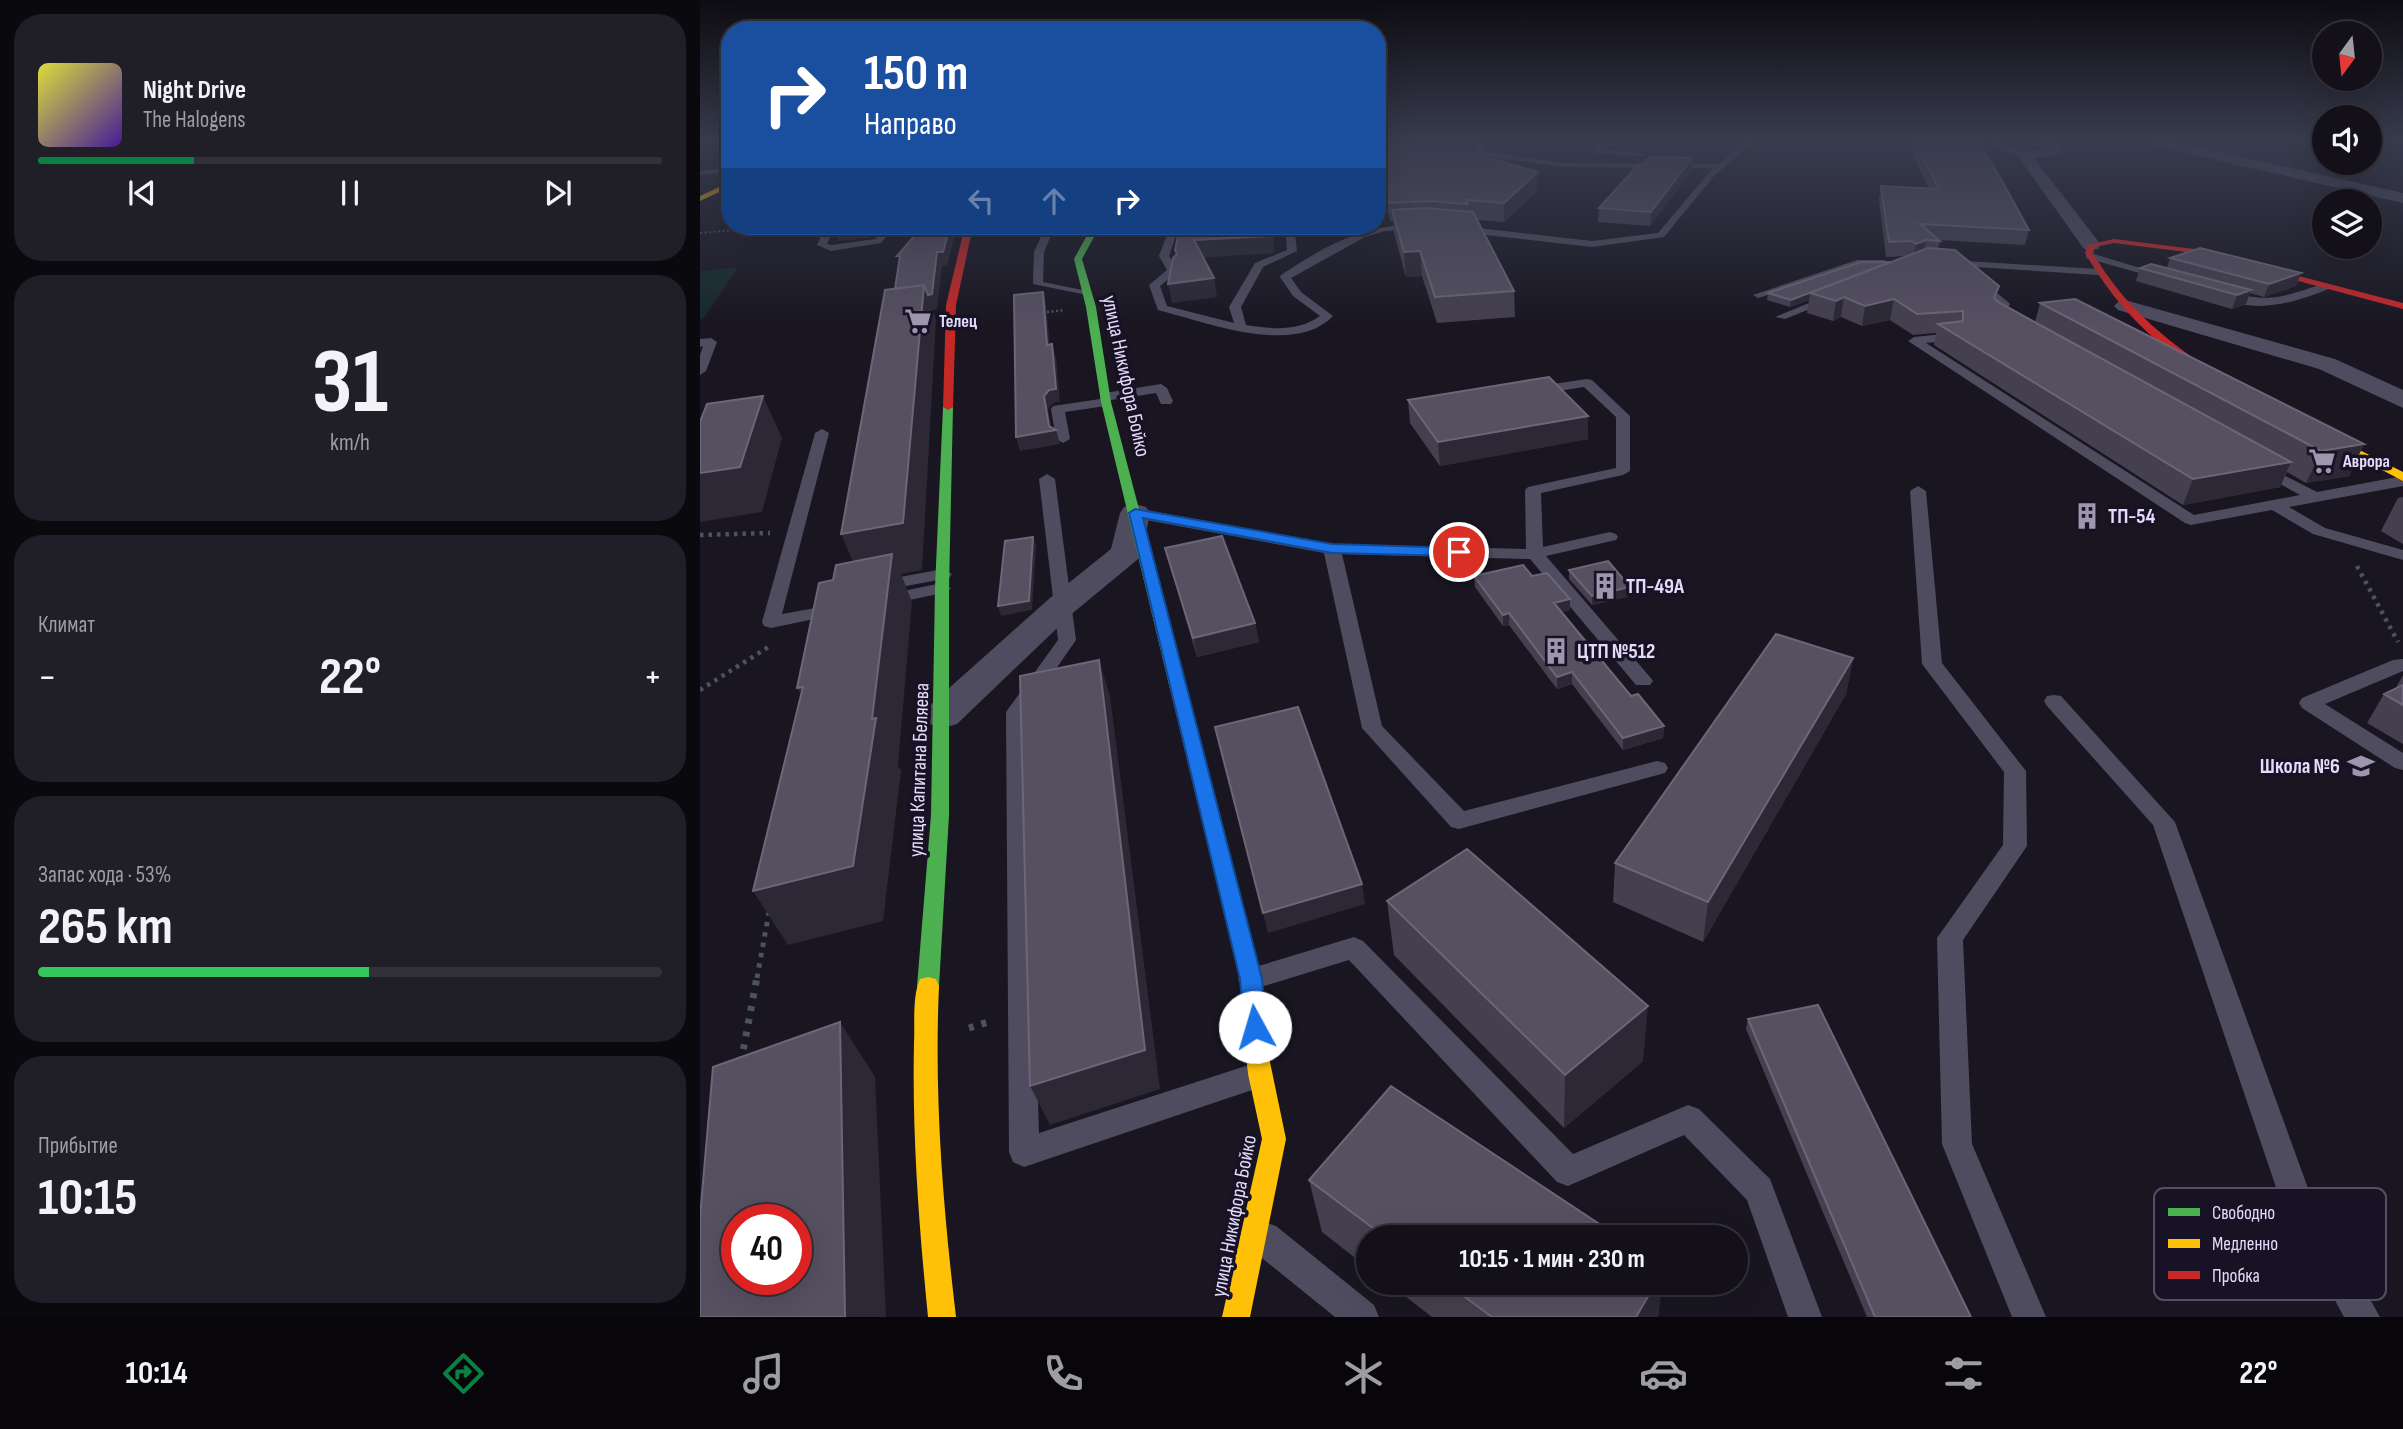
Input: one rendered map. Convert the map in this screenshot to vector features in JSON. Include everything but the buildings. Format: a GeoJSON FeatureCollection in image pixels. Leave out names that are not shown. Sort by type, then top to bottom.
{"type":"FeatureCollection","features":[{"type":"Feature","properties":{"kind":"street"},"geometry":{"type":"LineString","coordinates":[[2058,203],[2091,251],[2098,272],[2152,336],[2221,380]]}},
{"type":"Feature","properties":{"kind":"street","name":"улица Капитана Беляева"},"geometry":{"type":"LineString","coordinates":[[942,1317],[931,1220],[924,1041],[940,815],[943,715],[945,314],[967,235]]}},
{"type":"Feature","properties":{"kind":"street","name":"улица Никифора Бойко"},"geometry":{"type":"LineString","coordinates":[[1091,235],[1078,259],[1088,294],[1105,399],[1251,979],[1260,1074],[1274,1139],[1236,1317]]}},
{"type":"Feature","properties":{"kind":"street"},"geometry":{"type":"LineString","coordinates":[[2091,251],[2102,242],[2128,241],[2174,247],[2403,306]]}},
{"type":"Feature","properties":{"kind":"street"},"geometry":{"type":"LineString","coordinates":[[2125,306],[2327,364],[2403,400]]}},
{"type":"Feature","properties":{"kind":"street"},"geometry":{"type":"LineString","coordinates":[[2294,419],[2403,479]]}},
{"type":"Feature","properties":{"kind":"street"},"geometry":{"type":"LineString","coordinates":[[943,715],[1062,605],[1126,553],[1135,513]]}},
{"type":"Feature","properties":{"kind":"lane"},"geometry":{"type":"LineString","coordinates":[[1454,228],[1592,244],[1661,235],[1687,203]]}},
{"type":"Feature","properties":{"kind":"lane"},"geometry":{"type":"LineString","coordinates":[[1386,228],[1428,226]]}},
{"type":"Feature","properties":{"kind":"lane"},"geometry":{"type":"LineString","coordinates":[[826,235],[822,245],[831,248],[878,241],[883,235]]}},
{"type":"Feature","properties":{"kind":"lane"},"geometry":{"type":"LineString","coordinates":[[1046,235],[1039,252],[1038,284],[1088,294]]}},
{"type":"Feature","properties":{"kind":"lane"},"geometry":{"type":"LineString","coordinates":[[1172,235],[1164,256],[1173,271],[1154,285],[1162,307],[1241,327],[1273,332],[1300,331],[1320,324],[1327,316],[1297,294],[1285,277],[1301,265],[1365,235]]}},
{"type":"Feature","properties":{"kind":"lane"},"geometry":{"type":"LineString","coordinates":[[1241,327],[1235,307],[1259,265],[1292,251],[1291,235]]}},
{"type":"Feature","properties":{"kind":"lane"},"geometry":{"type":"LineString","coordinates":[[2091,251],[2171,279]]}},
{"type":"Feature","properties":{"kind":"lane"},"geometry":{"type":"LineString","coordinates":[[1758,295],[1857,264],[1896,262]]}},
{"type":"Feature","properties":{"kind":"lane"},"geometry":{"type":"LineString","coordinates":[[1937,262],[2098,272]]}},
{"type":"Feature","properties":{"kind":"lane"},"geometry":{"type":"LineString","coordinates":[[1967,272],[2004,304],[1998,318],[2022,332]]}},
{"type":"Feature","properties":{"kind":"lane"},"geometry":{"type":"LineString","coordinates":[[2211,290],[2251,301],[2282,304],[2327,286]]}},
{"type":"Feature","properties":{"kind":"lane"},"geometry":{"type":"LineString","coordinates":[[1782,317],[1846,292]]}},
{"type":"Feature","properties":{"kind":"lane"},"geometry":{"type":"LineString","coordinates":[[1952,337],[1914,341],[2191,520],[2403,479]]}},
{"type":"Feature","properties":{"kind":"lane"},"geometry":{"type":"LineString","coordinates":[[700,343],[710,342],[700,371]]}},
{"type":"Feature","properties":{"kind":"lane"},"geometry":{"type":"LineString","coordinates":[[1522,393],[1587,383],[1623,416],[1623,471],[1534,491],[1535,554],[1643,681]]}},
{"type":"Feature","properties":{"kind":"lane"},"geometry":{"type":"LineString","coordinates":[[1063,439],[1058,409],[1161,388],[1166,401]]}},
{"type":"Feature","properties":{"kind":"lane"},"geometry":{"type":"LineString","coordinates":[[822,432],[771,622],[942,581]]}},
{"type":"Feature","properties":{"kind":"lane"},"geometry":{"type":"LineString","coordinates":[[2253,463],[2314,497]]}},
{"type":"Feature","properties":{"kind":"lane"},"geometry":{"type":"LineString","coordinates":[[1048,479],[1067,640],[1016,712],[1024,1152],[1260,1074]]}},
{"type":"Feature","properties":{"kind":"lane"},"geometry":{"type":"LineString","coordinates":[[1918,491],[1932,664],[2015,771],[2015,846],[1950,938],[1957,1144],[2028,1317]]}},
{"type":"Feature","properties":{"kind":"lane"},"geometry":{"type":"LineString","coordinates":[[2274,505],[2319,531],[2403,555]]}},
{"type":"Feature","properties":{"kind":"lane"},"geometry":{"type":"LineString","coordinates":[[1135,513],[1332,549],[1535,554],[1610,537]]}},
{"type":"Feature","properties":{"kind":"lane"},"geometry":{"type":"LineString","coordinates":[[1332,549],[1372,728],[1459,821],[1657,768]]}},
{"type":"Feature","properties":{"kind":"lane"},"geometry":{"type":"LineString","coordinates":[[2403,665],[2309,703],[2403,763]]}},
{"type":"Feature","properties":{"kind":"lane"},"geometry":{"type":"LineString","coordinates":[[2054,701],[2163,822],[2292,1188]]}},
{"type":"Feature","properties":{"kind":"lane"},"geometry":{"type":"LineString","coordinates":[[1251,979],[1354,948],[1568,1171],[1688,1119],[1759,1189],[1805,1317]]}},
{"type":"Feature","properties":{"kind":"lane"},"geometry":{"type":"LineString","coordinates":[[1255,1231],[1362,1317]]}},
{"type":"Feature","properties":{"kind":"lane"},"geometry":{"type":"LineString","coordinates":[[2353,1300],[2363,1317]]}},
{"type":"Feature","properties":{"kind":"path"},"geometry":{"type":"LineString","coordinates":[[700,233],[721,231]]}},
{"type":"Feature","properties":{"kind":"path"},"geometry":{"type":"LineString","coordinates":[[700,535],[795,531]]}},
{"type":"Feature","properties":{"kind":"path"},"geometry":{"type":"LineString","coordinates":[[2352,540],[2348,550],[2403,652]]}},
{"type":"Feature","properties":{"kind":"path"},"geometry":{"type":"LineString","coordinates":[[700,690],[780,640]]}},
{"type":"Feature","properties":{"kind":"path"},"geometry":{"type":"LineString","coordinates":[[741,1065],[772,900]]}},
{"type":"Feature","properties":{"kind":"green space"},"geometry":{"type":"Polygon","coordinates":[[[738,267],[703,319],[700,320],[700,271],[738,267]]]}},
{"type":"Feature","properties":{"kind":"traffic: fast"},"geometry":{"type":"LineString","coordinates":[[1091,235],[1078,259],[1091,307],[1106,402],[1178,689]]}},
{"type":"Feature","properties":{"kind":"traffic: fast"},"geometry":{"type":"LineString","coordinates":[[928,986],[940,815],[942,588],[948,407]]}},
{"type":"Feature","properties":{"kind":"traffic: slow"},"geometry":{"type":"LineString","coordinates":[[2314,430],[2403,477]]}},
{"type":"Feature","properties":{"kind":"traffic: slow"},"geometry":{"type":"LineString","coordinates":[[928,986],[925,1069],[927,1152],[942,1317]]}},
{"type":"Feature","properties":{"kind":"traffic: slow"},"geometry":{"type":"LineString","coordinates":[[1236,1317],[1274,1139],[1260,1074],[1257,1045]]}},
{"type":"Feature","properties":{"kind":"traffic: jam"},"geometry":{"type":"LineString","coordinates":[[948,407],[951,305],[967,235]]}},
{"type":"Feature","properties":{"kind":"traffic: jam"},"geometry":{"type":"LineString","coordinates":[[2206,371],[2155,334],[2125,305],[2089,253],[2091,245],[2114,241],[2194,251],[2403,306]]}},
{"type":"Feature","properties":{"kind":"traffic: jam"},"geometry":{"type":"LineString","coordinates":[[1178,689],[1251,979],[1257,1045]]}},
{"type":"Feature","properties":{"kind":"place","name":"Телец"},"geometry":{"type":"Point","coordinates":[918,321]}},
{"type":"Feature","properties":{"kind":"place","name":"Аврора"},"geometry":{"type":"Point","coordinates":[2322,461]}},
{"type":"Feature","properties":{"kind":"place","name":"ТП-54"},"geometry":{"type":"Point","coordinates":[2087,516]}},
{"type":"Feature","properties":{"kind":"place","name":"ТП-49А"},"geometry":{"type":"Point","coordinates":[1605,586]}},
{"type":"Feature","properties":{"kind":"place","name":"ЦТП №512"},"geometry":{"type":"Point","coordinates":[1556,651]}},
{"type":"Feature","properties":{"kind":"place","name":"Школа №6"},"geometry":{"type":"Point","coordinates":[2361,766]}},
{"type":"Feature","properties":{"kind":"route"},"geometry":{"type":"LineString","coordinates":[[1255,1027],[1251,979],[1135,513],[1332,549],[1459,552]]}}]}
